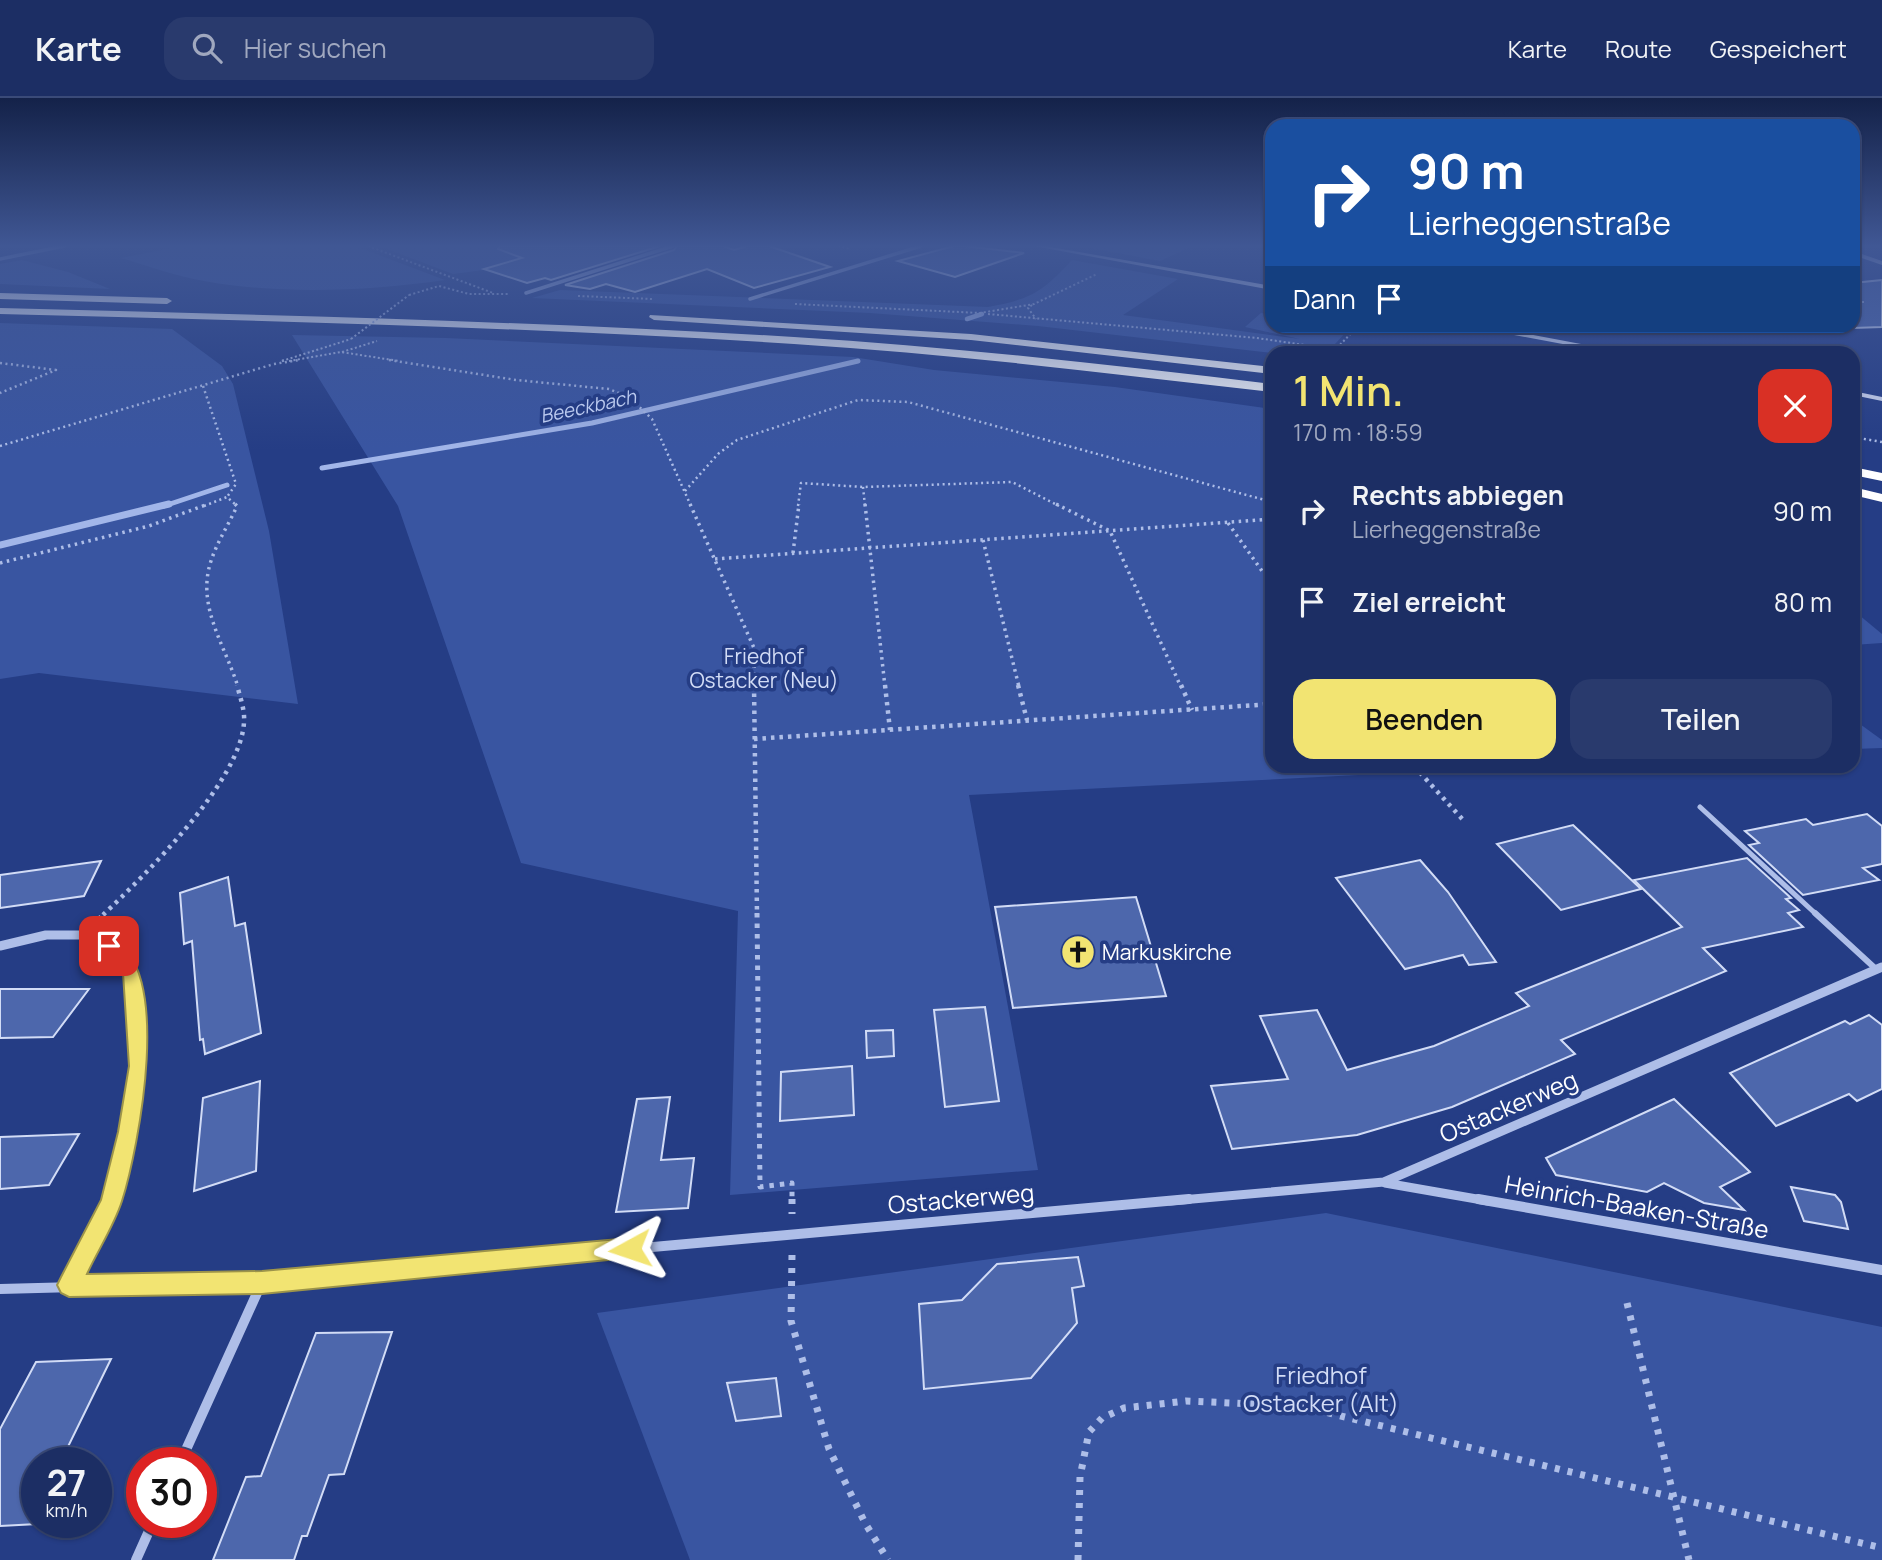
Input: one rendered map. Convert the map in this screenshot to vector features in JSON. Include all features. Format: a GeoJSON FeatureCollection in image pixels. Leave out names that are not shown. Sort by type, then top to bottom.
{"type":"FeatureCollection","features":[{"type":"Feature","properties":{"kind":"highway"},"geometry":{"type":"LineString","coordinates":[[109,314],[606,329],[806,340],[1068,362],[1265,387]]}},
{"type":"Feature","properties":{"kind":"highway"},"geometry":{"type":"LineString","coordinates":[[636,316],[957,336],[1265,370]]}},
{"type":"Feature","properties":{"kind":"highway"},"geometry":{"type":"LineString","coordinates":[[1860,472],[1882,477]]}},
{"type":"Feature","properties":{"kind":"highway"},"geometry":{"type":"LineString","coordinates":[[1860,493],[1882,498]]}},
{"type":"Feature","properties":{"kind":"street"},"geometry":{"type":"LineString","coordinates":[[1516,333],[1587,346]]}},
{"type":"Feature","properties":{"kind":"street"},"geometry":{"type":"LineString","coordinates":[[1860,394],[1882,398]]}},
{"type":"Feature","properties":{"kind":"street"},"geometry":{"type":"LineString","coordinates":[[0,946],[46,935],[82,935],[109,946],[132,971],[139,1066],[129,1132],[111,1202],[69,1285]]}},
{"type":"Feature","properties":{"kind":"street","name":"Ostackerweg"},"geometry":{"type":"LineString","coordinates":[[0,1289],[69,1285],[262,1282],[1384,1182],[1880,968]]}},
{"type":"Feature","properties":{"kind":"street","name":"Heinrich-Baaken-Straße"},"geometry":{"type":"LineString","coordinates":[[1384,1182],[1882,1270]]}},
{"type":"Feature","properties":{"kind":"street"},"geometry":{"type":"LineString","coordinates":[[187,1447],[262,1282]]}},
{"type":"Feature","properties":{"kind":"street"},"geometry":{"type":"LineString","coordinates":[[136,1560],[146,1538]]}},
{"type":"Feature","properties":{"kind":"lane"},"geometry":{"type":"LineString","coordinates":[[1700,807],[1880,968]]}},
{"type":"Feature","properties":{"kind":"path"},"geometry":{"type":"LineString","coordinates":[[0,445],[203,386],[351,339],[384,314]]}},
{"type":"Feature","properties":{"kind":"path"},"geometry":{"type":"LineString","coordinates":[[991,314],[1257,338],[1315,346]]}},
{"type":"Feature","properties":{"kind":"path"},"geometry":{"type":"LineString","coordinates":[[1033,314],[1036,319]]}},
{"type":"Feature","properties":{"kind":"path"},"geometry":{"type":"LineString","coordinates":[[1340,346],[1352,333]]}},
{"type":"Feature","properties":{"kind":"path"},"geometry":{"type":"LineString","coordinates":[[274,364],[341,352],[516,380],[609,389],[629,397],[649,415],[754,648],[760,1187],[792,1183],[791,1321],[829,1449],[865,1524],[888,1560]]}},
{"type":"Feature","properties":{"kind":"path"},"geometry":{"type":"LineString","coordinates":[[0,363],[56,370],[0,393]]}},
{"type":"Feature","properties":{"kind":"path"},"geometry":{"type":"LineString","coordinates":[[0,562],[149,526],[227,497],[236,484],[203,386]]}},
{"type":"Feature","properties":{"kind":"path"},"geometry":{"type":"LineString","coordinates":[[685,491],[718,454],[737,440],[858,400],[908,402],[1265,500]]}},
{"type":"Feature","properties":{"kind":"path"},"geometry":{"type":"LineString","coordinates":[[1860,438],[1882,442]]}},
{"type":"Feature","properties":{"kind":"path"},"geometry":{"type":"LineString","coordinates":[[793,553],[801,483],[863,487],[1012,482],[1110,531],[1192,709]]}},
{"type":"Feature","properties":{"kind":"path"},"geometry":{"type":"LineString","coordinates":[[863,487],[890,730]]}},
{"type":"Feature","properties":{"kind":"path"},"geometry":{"type":"LineString","coordinates":[[82,935],[159,857],[233,761],[244,722],[236,687],[206,606],[210,565],[237,506],[227,497]]}},
{"type":"Feature","properties":{"kind":"path"},"geometry":{"type":"LineString","coordinates":[[715,559],[1265,519]]}},
{"type":"Feature","properties":{"kind":"path"},"geometry":{"type":"LineString","coordinates":[[1228,522],[1265,575]]}},
{"type":"Feature","properties":{"kind":"path"},"geometry":{"type":"LineString","coordinates":[[983,540],[1027,720]]}},
{"type":"Feature","properties":{"kind":"path"},"geometry":{"type":"LineString","coordinates":[[754,739],[1265,704]]}},
{"type":"Feature","properties":{"kind":"path"},"geometry":{"type":"LineString","coordinates":[[1420,773],[1465,822]]}},
{"type":"Feature","properties":{"kind":"path"},"geometry":{"type":"LineString","coordinates":[[1627,1303],[1676,1497],[1689,1560]]}},
{"type":"Feature","properties":{"kind":"path"},"geometry":{"type":"LineString","coordinates":[[1078,1560],[1082,1456],[1089,1430],[1101,1417],[1132,1404],[1241,1401],[1300,1406],[1882,1548]]}},
{"type":"Feature","properties":{"kind":"green space"},"geometry":{"type":"Polygon","coordinates":[[[886,314],[1124,314],[1300,339],[1272,333],[1345,333],[1335,344],[1348,346],[1265,346],[1265,352],[1038,326],[886,314]]]}},
{"type":"Feature","properties":{"kind":"green space"},"geometry":{"type":"Polygon","coordinates":[[[1260,314],[1265,314],[1265,331],[1245,327],[1260,314]]]}},
{"type":"Feature","properties":{"kind":"green space"},"geometry":{"type":"Polygon","coordinates":[[[0,323],[172,329],[222,366],[233,384],[269,531],[298,704],[39,673],[0,679],[0,323]]]}},
{"type":"Feature","properties":{"kind":"green space","name":"Friedhof Ostacker (Neu)"},"geometry":{"type":"Polygon","coordinates":[[[292,335],[446,338],[853,357],[934,370],[1115,387],[1265,408],[1265,773],[1399,773],[969,795],[1038,1170],[730,1195],[738,911],[521,863],[398,506],[292,335]]]}},
{"type":"Feature","properties":{"kind":"green space"},"geometry":{"type":"Polygon","coordinates":[[[1860,616],[1882,634],[1882,643],[1860,645],[1860,616]]]}},
{"type":"Feature","properties":{"kind":"green space"},"geometry":{"type":"Polygon","coordinates":[[[1860,724],[1882,740],[1882,748],[1860,749],[1860,724]]]}},
{"type":"Feature","properties":{"kind":"green space","name":"Friedhof Ostacker (Alt)"},"geometry":{"type":"Polygon","coordinates":[[[1326,1213],[1882,1327],[1882,1560],[690,1560],[597,1313],[1326,1213]]]}},
{"type":"Feature","properties":{"kind":"building"},"geometry":{"type":"Polygon","coordinates":[[[1860,314],[1882,314],[1882,327],[1860,328],[1860,314]]]}},
{"type":"Feature","properties":{"kind":"building"},"geometry":{"type":"Polygon","coordinates":[[[1867,814],[1882,826],[1882,864],[1863,868],[1879,880],[1803,895],[1749,845],[1759,843],[1745,831],[1806,819],[1813,825],[1867,814]]]}},
{"type":"Feature","properties":{"kind":"building"},"geometry":{"type":"Polygon","coordinates":[[[1573,825],[1641,889],[1561,910],[1497,844],[1573,825]]]}},
{"type":"Feature","properties":{"kind":"building"},"geometry":{"type":"Polygon","coordinates":[[[1747,858],[1791,898],[1786,899],[1799,910],[1788,913],[1803,927],[1703,948],[1726,971],[1561,1040],[1575,1054],[1452,1107],[1357,1135],[1232,1149],[1211,1086],[1288,1079],[1260,1016],[1317,1010],[1347,1070],[1434,1046],[1529,1006],[1516,993],[1682,927],[1634,880],[1747,858]]]}},
{"type":"Feature","properties":{"kind":"building"},"geometry":{"type":"Polygon","coordinates":[[[1420,860],[1448,892],[1496,962],[1469,965],[1463,955],[1405,969],[1336,878],[1420,860]]]}},
{"type":"Feature","properties":{"kind":"building"},"geometry":{"type":"Polygon","coordinates":[[[101,861],[84,896],[0,908],[0,875],[101,861]]]}},
{"type":"Feature","properties":{"kind":"building"},"geometry":{"type":"Polygon","coordinates":[[[228,877],[235,926],[245,923],[261,1033],[205,1054],[203,1039],[200,1040],[192,941],[184,944],[180,893],[228,877]]]}},
{"type":"Feature","properties":{"kind":"building","name":"Markuskirche"},"geometry":{"type":"Polygon","coordinates":[[[1136,897],[1166,996],[1013,1008],[995,907],[1136,897]]]}},
{"type":"Feature","properties":{"kind":"building"},"geometry":{"type":"Polygon","coordinates":[[[0,989],[89,989],[53,1037],[0,1038],[0,989]]]}},
{"type":"Feature","properties":{"kind":"building"},"geometry":{"type":"Polygon","coordinates":[[[985,1007],[999,1101],[945,1107],[934,1010],[985,1007]]]}},
{"type":"Feature","properties":{"kind":"building"},"geometry":{"type":"Polygon","coordinates":[[[1869,1015],[1882,1025],[1882,1089],[1857,1101],[1849,1094],[1776,1126],[1730,1073],[1845,1021],[1850,1024],[1869,1015]]]}},
{"type":"Feature","properties":{"kind":"building"},"geometry":{"type":"Polygon","coordinates":[[[893,1030],[894,1056],[867,1058],[866,1031],[893,1030]]]}},
{"type":"Feature","properties":{"kind":"building"},"geometry":{"type":"Polygon","coordinates":[[[852,1066],[854,1115],[780,1121],[781,1072],[852,1066]]]}},
{"type":"Feature","properties":{"kind":"building"},"geometry":{"type":"Polygon","coordinates":[[[260,1081],[256,1171],[194,1191],[203,1098],[260,1081]]]}},
{"type":"Feature","properties":{"kind":"building"},"geometry":{"type":"Polygon","coordinates":[[[670,1097],[661,1160],[694,1158],[688,1208],[616,1212],[637,1099],[670,1097]]]}},
{"type":"Feature","properties":{"kind":"building"},"geometry":{"type":"Polygon","coordinates":[[[1674,1099],[1750,1172],[1720,1187],[1744,1210],[1704,1203],[1664,1183],[1647,1192],[1556,1175],[1546,1158],[1674,1099]]]}},
{"type":"Feature","properties":{"kind":"building"},"geometry":{"type":"Polygon","coordinates":[[[79,1134],[49,1185],[0,1189],[0,1137],[79,1134]]]}},
{"type":"Feature","properties":{"kind":"building"},"geometry":{"type":"Polygon","coordinates":[[[1791,1187],[1835,1195],[1841,1202],[1848,1229],[1804,1221],[1791,1187]]]}},
{"type":"Feature","properties":{"kind":"building"},"geometry":{"type":"Polygon","coordinates":[[[1078,1257],[1084,1286],[1072,1288],[1077,1323],[1031,1378],[924,1389],[919,1304],[962,1300],[997,1264],[1078,1257]]]}},
{"type":"Feature","properties":{"kind":"building"},"geometry":{"type":"Polygon","coordinates":[[[392,1332],[344,1474],[329,1475],[307,1536],[302,1536],[294,1560],[213,1560],[246,1477],[261,1476],[316,1333],[392,1332]]]}},
{"type":"Feature","properties":{"kind":"building"},"geometry":{"type":"Polygon","coordinates":[[[111,1359],[68,1447],[21,1447],[21,1525],[0,1526],[0,1429],[36,1362],[111,1359]]]}},
{"type":"Feature","properties":{"kind":"building"},"geometry":{"type":"Polygon","coordinates":[[[776,1378],[781,1416],[736,1421],[727,1383],[776,1378]]]}},
{"type":"Feature","properties":{"kind":"waterway","name":"Beeckbach"},"geometry":{"type":"LineString","coordinates":[[967,319],[981,314]]}},
{"type":"Feature","properties":{"kind":"waterway","name":"Beeckbach"},"geometry":{"type":"LineString","coordinates":[[322,468],[592,423],[858,361]]}},
{"type":"Feature","properties":{"kind":"waterway","name":"Beeckbach"},"geometry":{"type":"LineString","coordinates":[[164,506],[227,485]]}},
{"type":"Feature","properties":{"kind":"waterway","name":"Beeckbach"},"geometry":{"type":"LineString","coordinates":[[0,545],[169,504]]}},
{"type":"Feature","properties":{"kind":"place","name":"Markuskirche"},"geometry":{"type":"Point","coordinates":[1078,952]}},
{"type":"Feature","properties":{"kind":"route"},"geometry":{"type":"LineString","coordinates":[[109,946],[132,971],[139,1066],[129,1132],[111,1202],[69,1285],[262,1282],[630,1249]]}}]}
